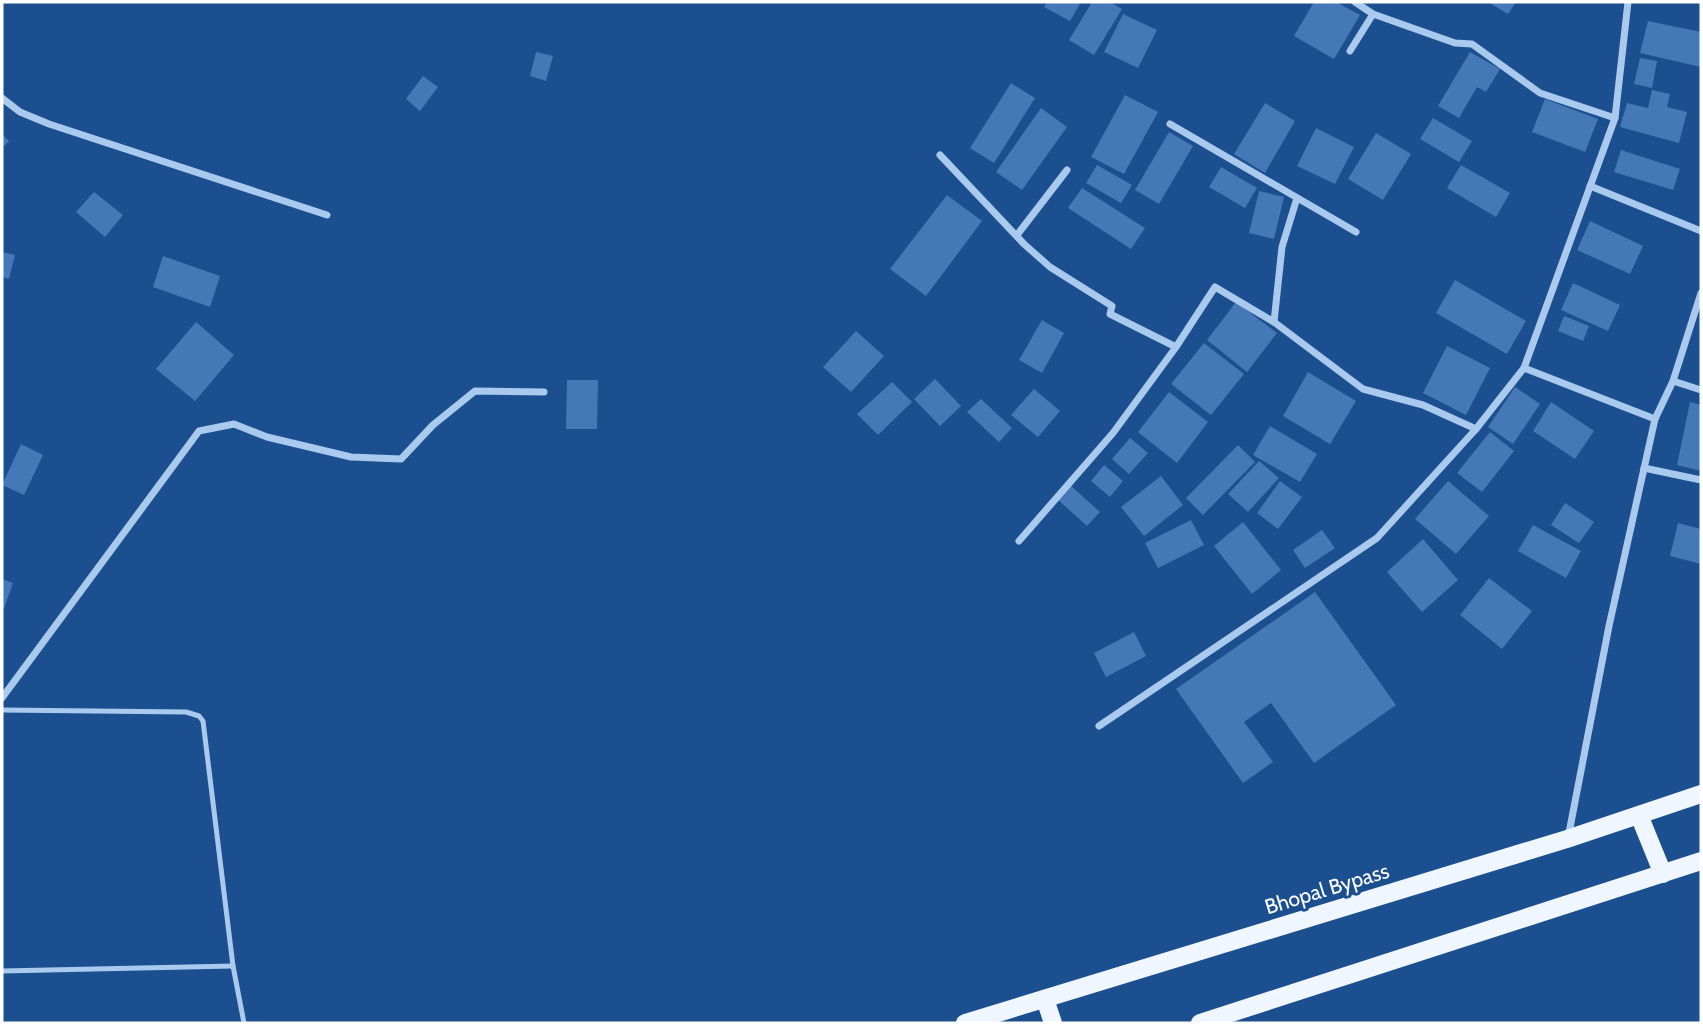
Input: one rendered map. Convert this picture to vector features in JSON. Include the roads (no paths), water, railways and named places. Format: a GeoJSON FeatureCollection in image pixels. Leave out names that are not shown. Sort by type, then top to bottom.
{"type":"FeatureCollection","features":[{"type":"Feature","properties":{"kind":"main road","name":"Bhopal Bypass"},"geometry":{"type":"LineString","coordinates":[[965,1023],[1567,839],[1701,794]]}},
{"type":"Feature","properties":{"kind":"main road"},"geometry":{"type":"LineString","coordinates":[[1639,815],[1663,874]]}},
{"type":"Feature","properties":{"kind":"main road"},"geometry":{"type":"LineString","coordinates":[[1200,1023],[1701,861]]}},
{"type":"Feature","properties":{"kind":"main road"},"geometry":{"type":"LineString","coordinates":[[1045,999],[1053,1023]]}},
{"type":"Feature","properties":{"kind":"street"},"geometry":{"type":"LineString","coordinates":[[1355,2],[1373,14],[1455,43],[1472,44],[1540,93],[1615,118]]}},
{"type":"Feature","properties":{"kind":"street"},"geometry":{"type":"LineString","coordinates":[[1099,726],[1377,538],[1476,429],[1524,368],[1615,118],[1628,2]]}},
{"type":"Feature","properties":{"kind":"street"},"geometry":{"type":"LineString","coordinates":[[1350,51],[1373,14]]}},
{"type":"Feature","properties":{"kind":"street"},"geometry":{"type":"LineString","coordinates":[[2,99],[20,112],[49,124],[327,215]]}},
{"type":"Feature","properties":{"kind":"street"},"geometry":{"type":"LineString","coordinates":[[1170,124],[1356,232]]}},
{"type":"Feature","properties":{"kind":"street"},"geometry":{"type":"LineString","coordinates":[[940,155],[1024,244],[1050,267],[1112,306],[1110,314],[1176,347]]}},
{"type":"Feature","properties":{"kind":"street"},"geometry":{"type":"LineString","coordinates":[[1017,235],[1067,170]]}},
{"type":"Feature","properties":{"kind":"street"},"geometry":{"type":"LineString","coordinates":[[1590,186],[1701,231]]}},
{"type":"Feature","properties":{"kind":"street"},"geometry":{"type":"LineString","coordinates":[[1274,321],[1282,247],[1297,198]]}},
{"type":"Feature","properties":{"kind":"street"},"geometry":{"type":"LineString","coordinates":[[1019,541],[1113,433],[1176,347],[1215,286],[1274,321],[1363,389],[1423,405],[1476,429]]}},
{"type":"Feature","properties":{"kind":"street"},"geometry":{"type":"LineString","coordinates":[[1567,839],[1609,626],[1655,419],[1673,381],[1701,293]]}},
{"type":"Feature","properties":{"kind":"street"},"geometry":{"type":"LineString","coordinates":[[1524,368],[1655,419]]}},
{"type":"Feature","properties":{"kind":"street"},"geometry":{"type":"LineString","coordinates":[[1673,381],[1701,390]]}},
{"type":"Feature","properties":{"kind":"street"},"geometry":{"type":"LineString","coordinates":[[2,698],[199,432],[234,424],[267,437],[351,457],[401,459],[433,425],[475,391],[544,392]]}},
{"type":"Feature","properties":{"kind":"street"},"geometry":{"type":"LineString","coordinates":[[1644,467],[1701,480]]}},
{"type":"Feature","properties":{"kind":"lane"},"geometry":{"type":"LineString","coordinates":[[2,710],[186,712],[200,716],[203,721],[233,966],[243,1023]]}},
{"type":"Feature","properties":{"kind":"lane"},"geometry":{"type":"LineString","coordinates":[[2,971],[233,966]]}}]}
